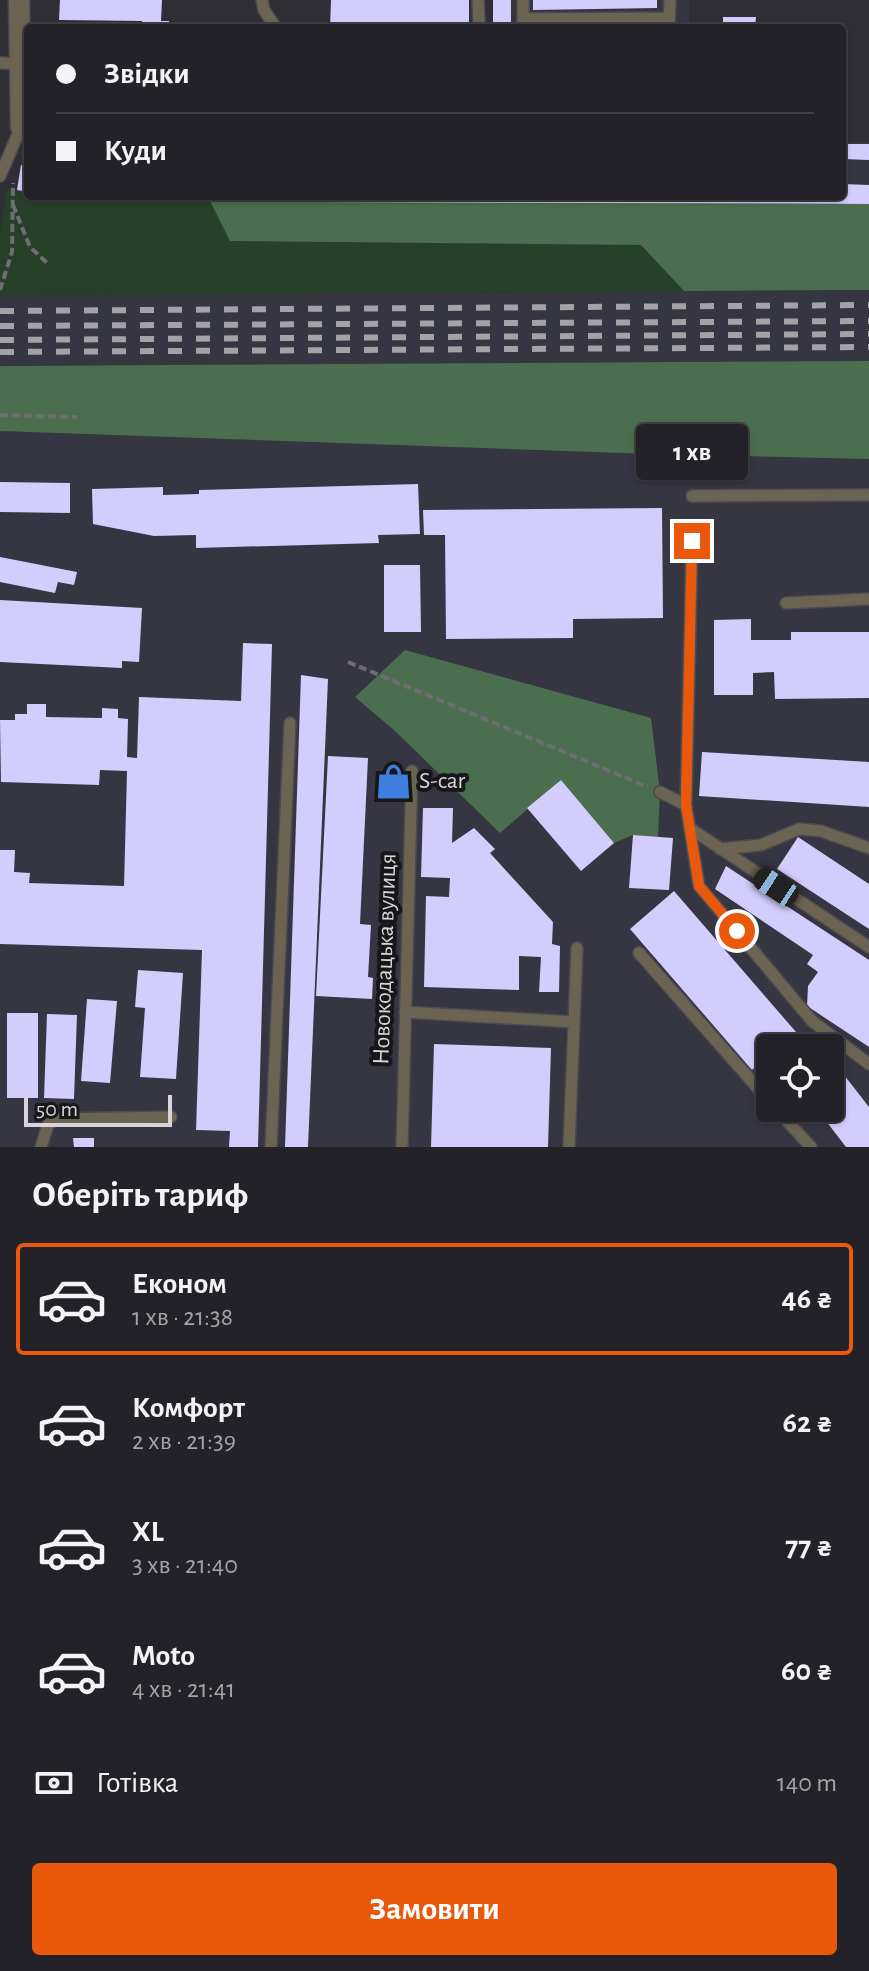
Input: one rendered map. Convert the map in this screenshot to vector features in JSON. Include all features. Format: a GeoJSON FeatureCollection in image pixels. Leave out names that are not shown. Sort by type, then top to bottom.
{"type":"FeatureCollection","features":[{"type":"Feature","properties":{"kind":"street"},"geometry":{"type":"LineString","coordinates":[[19,0],[16,64],[24,132]]}},
{"type":"Feature","properties":{"kind":"lane"},"geometry":{"type":"LineString","coordinates":[[262,0],[264,10],[273,24]]}},
{"type":"Feature","properties":{"kind":"lane"},"geometry":{"type":"LineString","coordinates":[[478,0],[479,24]]}},
{"type":"Feature","properties":{"kind":"lane"},"geometry":{"type":"LineString","coordinates":[[523,0],[523,24],[669,23],[670,0]]}},
{"type":"Feature","properties":{"kind":"lane"},"geometry":{"type":"LineString","coordinates":[[0,176],[24,132]]}},
{"type":"Feature","properties":{"kind":"lane"},"geometry":{"type":"LineString","coordinates":[[692,496],[869,495]]}},
{"type":"Feature","properties":{"kind":"lane"},"geometry":{"type":"LineString","coordinates":[[692,541],[686,805],[699,886],[812,1021],[869,1064]]}},
{"type":"Feature","properties":{"kind":"lane"},"geometry":{"type":"LineString","coordinates":[[786,603],[869,599]]}},
{"type":"Feature","properties":{"kind":"lane"},"geometry":{"type":"LineString","coordinates":[[271,1147],[290,723]]}},
{"type":"Feature","properties":{"kind":"lane","name":"Новокодацька вулиця"},"geometry":{"type":"LineString","coordinates":[[402,1147],[412,771]]}},
{"type":"Feature","properties":{"kind":"lane"},"geometry":{"type":"LineString","coordinates":[[660,792],[686,805]]}},
{"type":"Feature","properties":{"kind":"lane"},"geometry":{"type":"LineString","coordinates":[[691,829],[869,947]]}},
{"type":"Feature","properties":{"kind":"lane"},"geometry":{"type":"LineString","coordinates":[[720,849],[761,845],[799,829],[821,831],[869,848]]}},
{"type":"Feature","properties":{"kind":"lane"},"geometry":{"type":"LineString","coordinates":[[569,1147],[577,948]]}},
{"type":"Feature","properties":{"kind":"lane"},"geometry":{"type":"LineString","coordinates":[[639,953],[756,1086]]}},
{"type":"Feature","properties":{"kind":"lane"},"geometry":{"type":"LineString","coordinates":[[405,1012],[574,1022]]}},
{"type":"Feature","properties":{"kind":"lane"},"geometry":{"type":"LineString","coordinates":[[41,1147],[48,1125],[56,1119],[171,1117]]}},
{"type":"Feature","properties":{"kind":"lane"},"geometry":{"type":"LineString","coordinates":[[788,1122],[811,1147]]}},
{"type":"Feature","properties":{"kind":"path"},"geometry":{"type":"LineString","coordinates":[[0,290],[12,252],[14,170],[10,158]]}},
{"type":"Feature","properties":{"kind":"path"},"geometry":{"type":"LineString","coordinates":[[11,201],[30,247],[47,263]]}},
{"type":"Feature","properties":{"kind":"path"},"geometry":{"type":"LineString","coordinates":[[0,415],[77,417]]}},
{"type":"Feature","properties":{"kind":"path"},"geometry":{"type":"LineString","coordinates":[[348,662],[660,792]]}},
{"type":"Feature","properties":{"kind":"shaded area"},"geometry":{"type":"Polygon","coordinates":[[[493,0],[689,0],[689,24],[493,24],[493,0]]]}},
{"type":"Feature","properties":{"kind":"shaded area"},"geometry":{"type":"Polygon","coordinates":[[[846,142],[869,142],[869,204],[59,200],[846,200],[846,142]]]}},
{"type":"Feature","properties":{"kind":"shaded area"},"geometry":{"type":"Polygon","coordinates":[[[869,290],[869,361],[0,366],[0,296],[869,290]]]}},
{"type":"Feature","properties":{"kind":"shaded area"},"geometry":{"type":"Polygon","coordinates":[[[0,431],[651,454],[869,458],[869,1147],[0,1147],[0,431]]]}},
{"type":"Feature","properties":{"kind":"green space"},"geometry":{"type":"Polygon","coordinates":[[[7,189],[24,191],[24,200],[210,201],[231,241],[641,245],[684,291],[0,296],[0,232],[7,189]]]}},
{"type":"Feature","properties":{"kind":"green space"},"geometry":{"type":"Polygon","coordinates":[[[210,201],[869,204],[869,290],[684,291],[641,245],[230,241],[210,201]]]}},
{"type":"Feature","properties":{"kind":"green space"},"geometry":{"type":"Polygon","coordinates":[[[869,361],[869,459],[0,431],[0,366],[869,361]]]}},
{"type":"Feature","properties":{"kind":"green space"},"geometry":{"type":"Polygon","coordinates":[[[405,650],[651,718],[660,792],[658,837],[633,835],[614,843],[561,780],[500,833],[395,731],[355,697],[405,650]]]}},
{"type":"Feature","properties":{"kind":"building"},"geometry":{"type":"Polygon","coordinates":[[[60,0],[162,0],[161,21],[169,21],[169,24],[142,24],[142,21],[59,20],[60,0]]]}},
{"type":"Feature","properties":{"kind":"building"},"geometry":{"type":"Polygon","coordinates":[[[331,0],[469,0],[469,24],[330,24],[331,0]]]}},
{"type":"Feature","properties":{"kind":"building"},"geometry":{"type":"Polygon","coordinates":[[[493,0],[511,0],[511,24],[493,24],[493,0]]]}},
{"type":"Feature","properties":{"kind":"building"},"geometry":{"type":"Polygon","coordinates":[[[533,0],[657,0],[657,8],[533,10],[533,0]]]}},
{"type":"Feature","properties":{"kind":"building"},"geometry":{"type":"Polygon","coordinates":[[[723,17],[756,17],[755,24],[723,24],[723,17]]]}},
{"type":"Feature","properties":{"kind":"building"},"geometry":{"type":"Polygon","coordinates":[[[846,144],[869,144],[869,160],[846,159],[846,144]]]}},
{"type":"Feature","properties":{"kind":"building"},"geometry":{"type":"Polygon","coordinates":[[[21,165],[24,165],[24,191],[17,190],[21,165]]]}},
{"type":"Feature","properties":{"kind":"building"},"geometry":{"type":"Polygon","coordinates":[[[846,184],[869,185],[869,204],[59,200],[846,200],[846,184]]]}},
{"type":"Feature","properties":{"kind":"building"},"geometry":{"type":"Polygon","coordinates":[[[0,482],[70,483],[70,513],[0,512],[0,482]]]}},
{"type":"Feature","properties":{"kind":"building"},"geometry":{"type":"Polygon","coordinates":[[[418,484],[420,534],[378,535],[379,543],[196,548],[196,535],[154,536],[93,524],[92,489],[163,487],[163,495],[199,494],[199,490],[418,484]]]}},
{"type":"Feature","properties":{"kind":"building"},"geometry":{"type":"Polygon","coordinates":[[[662,508],[663,618],[573,619],[573,638],[446,639],[445,535],[424,535],[423,510],[662,508]]]}},
{"type":"Feature","properties":{"kind":"building"},"geometry":{"type":"Polygon","coordinates":[[[0,557],[77,572],[74,585],[58,582],[55,593],[0,582],[0,557]]]}},
{"type":"Feature","properties":{"kind":"building"},"geometry":{"type":"Polygon","coordinates":[[[384,565],[420,565],[421,632],[384,632],[384,565]]]}},
{"type":"Feature","properties":{"kind":"building"},"geometry":{"type":"Polygon","coordinates":[[[0,600],[142,608],[139,662],[122,661],[122,668],[0,662],[0,600]]]}},
{"type":"Feature","properties":{"kind":"building"},"geometry":{"type":"Polygon","coordinates":[[[751,619],[751,640],[791,640],[791,632],[869,632],[869,698],[775,699],[774,672],[753,673],[753,695],[714,695],[714,620],[751,619]]]}},
{"type":"Feature","properties":{"kind":"building"},"geometry":{"type":"Polygon","coordinates":[[[243,643],[272,644],[258,1147],[229,1147],[230,1131],[196,1130],[202,950],[0,944],[0,850],[15,850],[14,872],[30,873],[29,883],[124,886],[127,771],[100,770],[99,785],[1,782],[0,720],[15,720],[15,714],[27,714],[27,704],[46,704],[46,717],[102,718],[102,708],[118,709],[118,718],[128,719],[127,757],[137,758],[139,697],[241,701],[243,643]]]}},
{"type":"Feature","properties":{"kind":"building"},"geometry":{"type":"Polygon","coordinates":[[[301,675],[328,679],[308,1147],[285,1147],[301,675]]]}},
{"type":"Feature","properties":{"kind":"building"},"geometry":{"type":"Polygon","coordinates":[[[702,752],[869,762],[869,807],[699,796],[702,752]]]}},
{"type":"Feature","properties":{"kind":"building"},"geometry":{"type":"Polygon","coordinates":[[[328,756],[368,758],[360,924],[371,925],[368,977],[373,978],[372,999],[316,996],[328,756]]]}},
{"type":"Feature","properties":{"kind":"building"},"geometry":{"type":"Polygon","coordinates":[[[561,780],[614,843],[581,871],[527,808],[561,780]]]}},
{"type":"Feature","properties":{"kind":"building"},"geometry":{"type":"Polygon","coordinates":[[[423,808],[453,808],[452,843],[474,828],[495,849],[490,853],[553,922],[552,944],[560,946],[559,992],[539,992],[541,957],[519,956],[519,990],[424,987],[426,896],[449,897],[450,878],[421,877],[423,808]]]}},
{"type":"Feature","properties":{"kind":"building"},"geometry":{"type":"Polygon","coordinates":[[[633,835],[673,838],[669,890],[629,888],[633,835]]]}},
{"type":"Feature","properties":{"kind":"building"},"geometry":{"type":"Polygon","coordinates":[[[798,837],[869,884],[869,929],[777,869],[798,837]]]}},
{"type":"Feature","properties":{"kind":"building"},"geometry":{"type":"Polygon","coordinates":[[[726,866],[869,960],[869,1047],[807,1006],[808,986],[818,972],[807,964],[813,955],[715,889],[726,866]]]}},
{"type":"Feature","properties":{"kind":"building"},"geometry":{"type":"Polygon","coordinates":[[[674,891],[796,1032],[756,1034],[756,1066],[752,1070],[630,929],[674,891]]]}},
{"type":"Feature","properties":{"kind":"building"},"geometry":{"type":"Polygon","coordinates":[[[138,970],[183,973],[176,1079],[140,1077],[145,1008],[135,1007],[138,970]]]}},
{"type":"Feature","properties":{"kind":"building"},"geometry":{"type":"Polygon","coordinates":[[[87,999],[117,1001],[110,1083],[81,1081],[87,999]]]}},
{"type":"Feature","properties":{"kind":"building"},"geometry":{"type":"Polygon","coordinates":[[[7,1013],[38,1013],[38,1098],[7,1098],[7,1013]]]}},
{"type":"Feature","properties":{"kind":"building"},"geometry":{"type":"Polygon","coordinates":[[[47,1014],[77,1015],[74,1099],[44,1098],[47,1014]]]}},
{"type":"Feature","properties":{"kind":"building"},"geometry":{"type":"Polygon","coordinates":[[[434,1044],[551,1048],[548,1147],[431,1147],[434,1044]]]}},
{"type":"Feature","properties":{"kind":"building"},"geometry":{"type":"Polygon","coordinates":[[[844,1075],[869,1107],[869,1147],[846,1147],[827,1122],[844,1122],[844,1075]]]}},
{"type":"Feature","properties":{"kind":"building"},"geometry":{"type":"Polygon","coordinates":[[[73,1138],[94,1138],[94,1147],[74,1147],[73,1138]]]}},
{"type":"Feature","properties":{"kind":"railway"},"geometry":{"type":"LineString","coordinates":[[0,311],[869,305]]}},
{"type":"Feature","properties":{"kind":"railway"},"geometry":{"type":"LineString","coordinates":[[0,326],[869,321]]}},
{"type":"Feature","properties":{"kind":"railway"},"geometry":{"type":"LineString","coordinates":[[0,340],[869,334]]}},
{"type":"Feature","properties":{"kind":"railway"},"geometry":{"type":"LineString","coordinates":[[0,352],[869,347]]}},
{"type":"Feature","properties":{"kind":"place","name":"S-car"},"geometry":{"type":"Point","coordinates":[393,781]}},
{"type":"Feature","properties":{"kind":"route"},"geometry":{"type":"LineString","coordinates":[[692,541],[686,805],[699,886],[737,931]]}}]}
